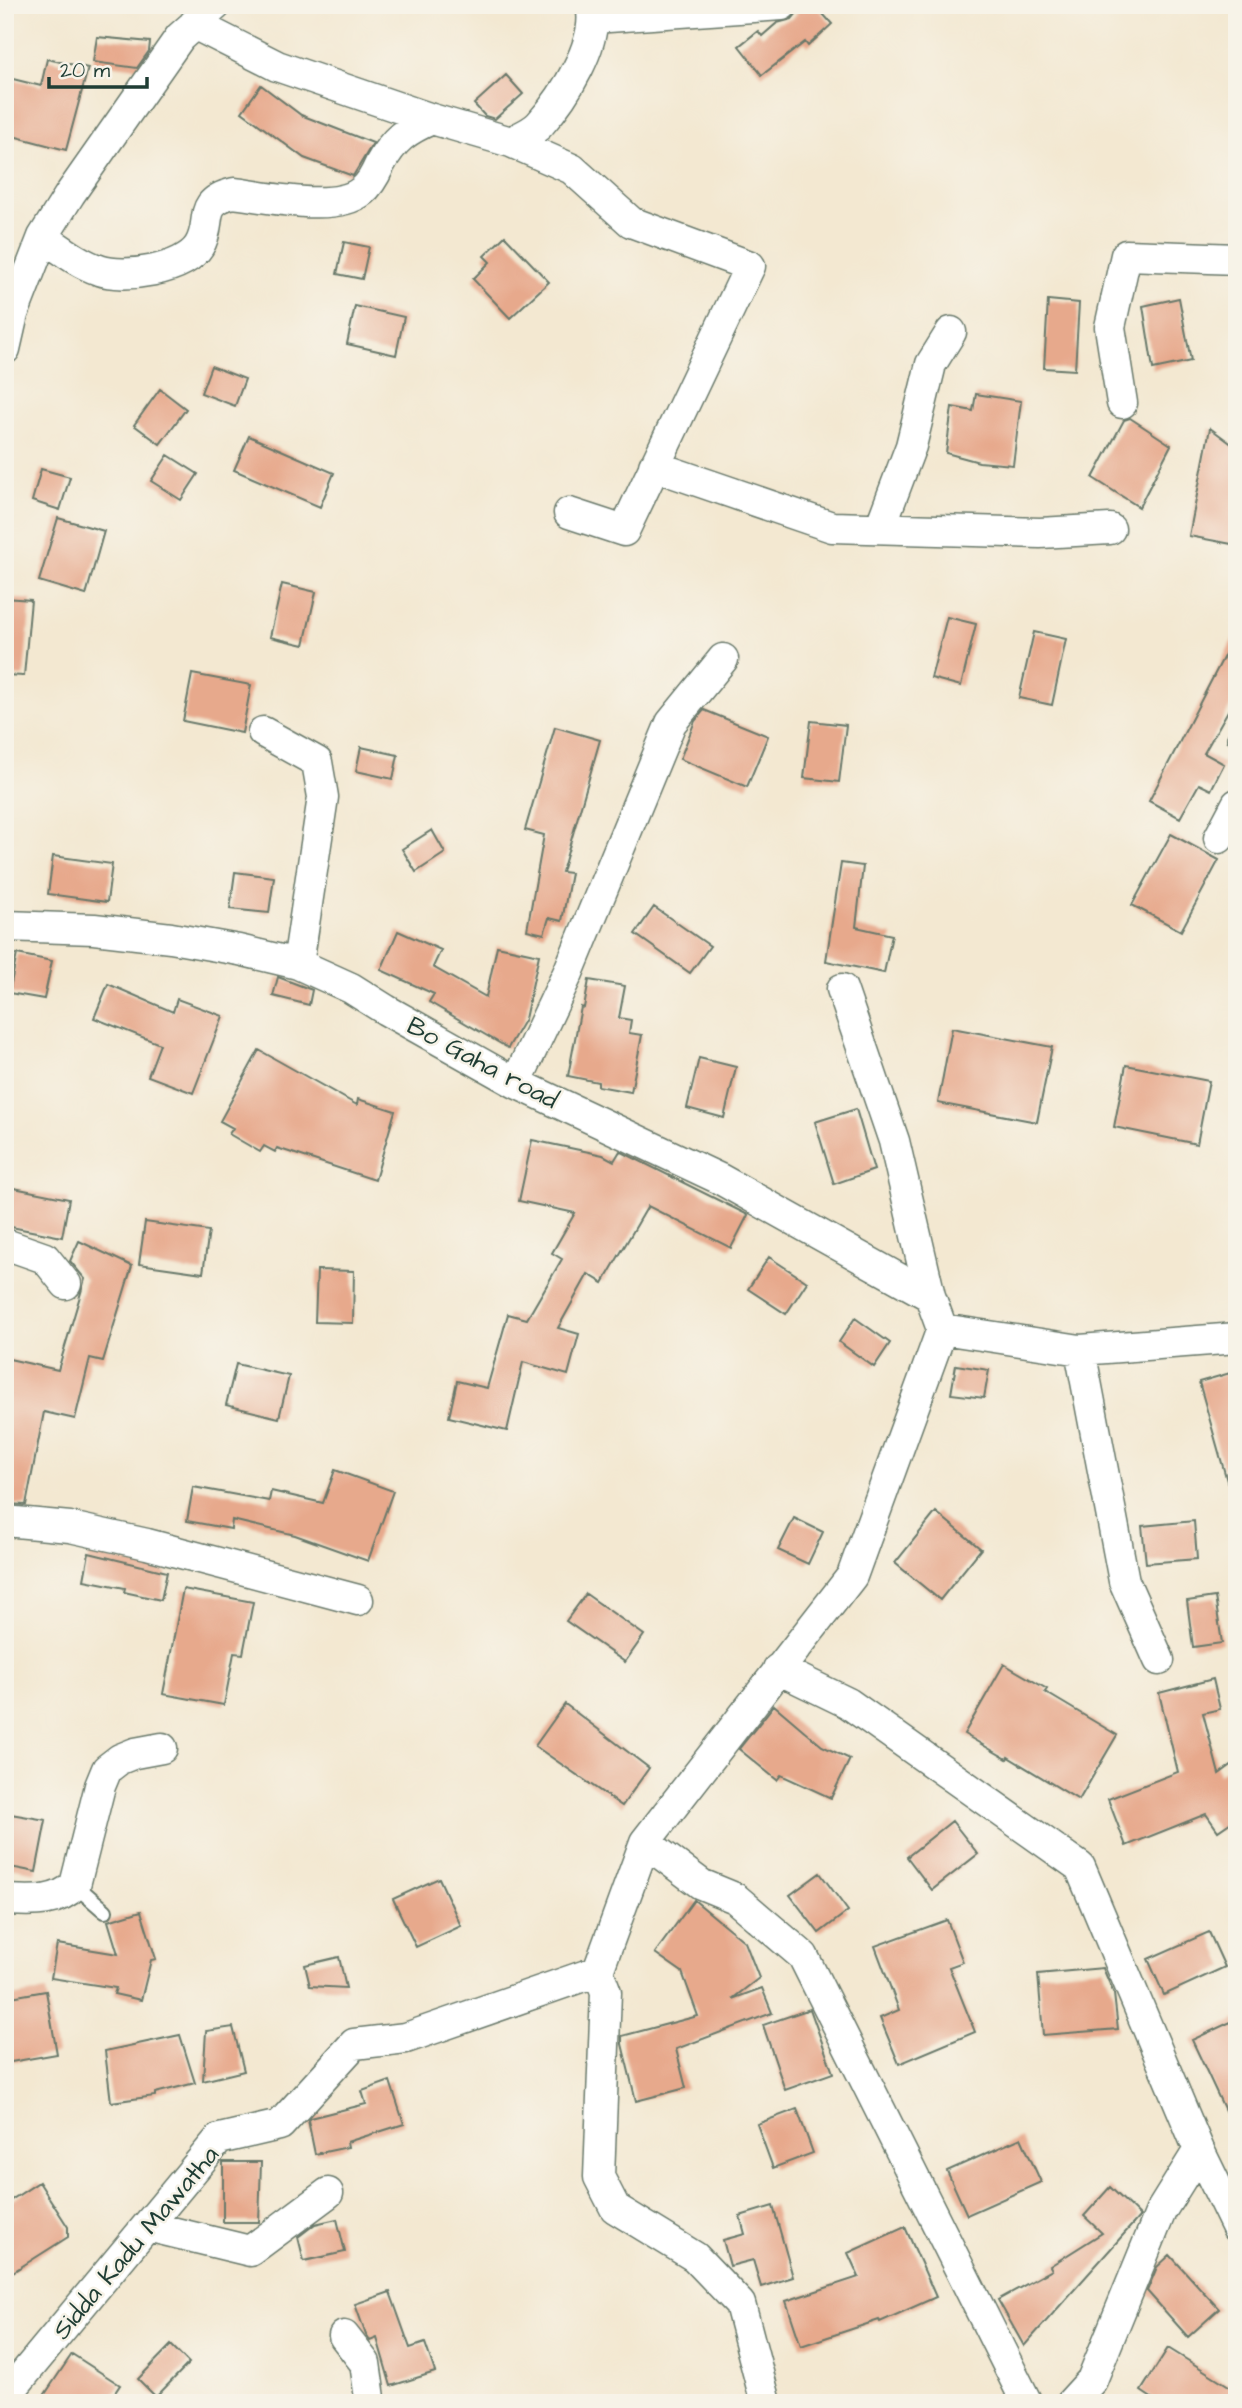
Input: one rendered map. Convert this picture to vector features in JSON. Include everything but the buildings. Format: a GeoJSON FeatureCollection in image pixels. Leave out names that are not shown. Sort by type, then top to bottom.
{"type":"FeatureCollection","features":[{"type":"Feature","properties":{"kind":"street"},"geometry":{"type":"LineString","coordinates":[[511,142],[538,127],[578,70],[592,12],[782,5]]}},
{"type":"Feature","properties":{"kind":"street"},"geometry":{"type":"LineString","coordinates":[[5,349],[13,314],[43,237],[180,37],[205,15],[277,66],[432,119],[511,142],[572,169],[631,222],[750,266],[624,531],[569,513]]}},
{"type":"Feature","properties":{"kind":"street"},"geometry":{"type":"LineString","coordinates":[[43,237],[101,271],[154,271],[179,264],[199,246],[214,201],[222,196],[234,193],[324,202],[342,201],[362,191],[392,145],[407,130],[432,119]]}},
{"type":"Feature","properties":{"kind":"street"},"geometry":{"type":"LineString","coordinates":[[1122,403],[1110,327],[1126,255],[1237,260]]}},
{"type":"Feature","properties":{"kind":"street"},"geometry":{"type":"LineString","coordinates":[[880,528],[911,446],[931,364],[951,332]]}},
{"type":"Feature","properties":{"kind":"street"},"geometry":{"type":"LineString","coordinates":[[654,466],[832,527],[1040,533],[1110,529]]}},
{"type":"Feature","properties":{"kind":"street"},"geometry":{"type":"LineString","coordinates":[[516,1083],[568,973],[671,723],[723,660]]}},
{"type":"Feature","properties":{"kind":"street"},"geometry":{"type":"LineString","coordinates":[[263,732],[317,762],[323,797],[298,964]]}},
{"type":"Feature","properties":{"kind":"street"},"geometry":{"type":"LineString","coordinates":[[1219,838],[1237,804]]}},
{"type":"Feature","properties":{"kind":"street","name":"Bo Gaha road"},"geometry":{"type":"LineString","coordinates":[[5,926],[94,929],[171,938],[298,964],[351,988],[516,1083],[720,1179],[930,1296]]}},
{"type":"Feature","properties":{"kind":"street"},"geometry":{"type":"LineString","coordinates":[[766,2403],[740,2304],[695,2257],[615,2208],[598,2177],[606,1992],[598,1971],[645,1842],[852,1576],[942,1329],[930,1296],[894,1141],[842,989]]}},
{"type":"Feature","properties":{"kind":"street"},"geometry":{"type":"LineString","coordinates":[[5,1244],[45,1258],[66,1283]]}},
{"type":"Feature","properties":{"kind":"street"},"geometry":{"type":"LineString","coordinates":[[942,1329],[1080,1350],[1237,1338]]}},
{"type":"Feature","properties":{"kind":"street"},"geometry":{"type":"LineString","coordinates":[[1080,1350],[1124,1581],[1159,1660]]}},
{"type":"Feature","properties":{"kind":"street"},"geometry":{"type":"LineString","coordinates":[[5,1521],[70,1527],[147,1544],[358,1600]]}},
{"type":"Feature","properties":{"kind":"street"},"geometry":{"type":"LineString","coordinates":[[778,1669],[848,1703],[1080,1867],[1199,2150],[1237,2228]]}},
{"type":"Feature","properties":{"kind":"street"},"geometry":{"type":"LineString","coordinates":[[5,1900],[51,1900],[65,1895],[75,1885],[100,1786],[107,1769],[128,1756],[162,1748]]}},
{"type":"Feature","properties":{"kind":"street"},"geometry":{"type":"LineString","coordinates":[[645,1842],[701,1884],[735,1898],[803,1956],[1027,2403]]}},
{"type":"Feature","properties":{"kind":"street","name":"Sidda Kadu Mawatha"},"geometry":{"type":"LineString","coordinates":[[5,2397],[219,2139],[280,2125],[354,2044],[406,2038],[598,1971]]}},
{"type":"Feature","properties":{"kind":"street"},"geometry":{"type":"LineString","coordinates":[[1071,2403],[1092,2380],[1161,2211],[1199,2150]]}},
{"type":"Feature","properties":{"kind":"street"},"geometry":{"type":"LineString","coordinates":[[147,2226],[250,2251],[328,2193]]}},
{"type":"Feature","properties":{"kind":"street"},"geometry":{"type":"LineString","coordinates":[[344,2336],[365,2362],[370,2398],[368,2403]]}},
{"type":"Feature","properties":{"kind":"lane"},"geometry":{"type":"LineString","coordinates":[[75,1885],[105,1911]]}}]}
